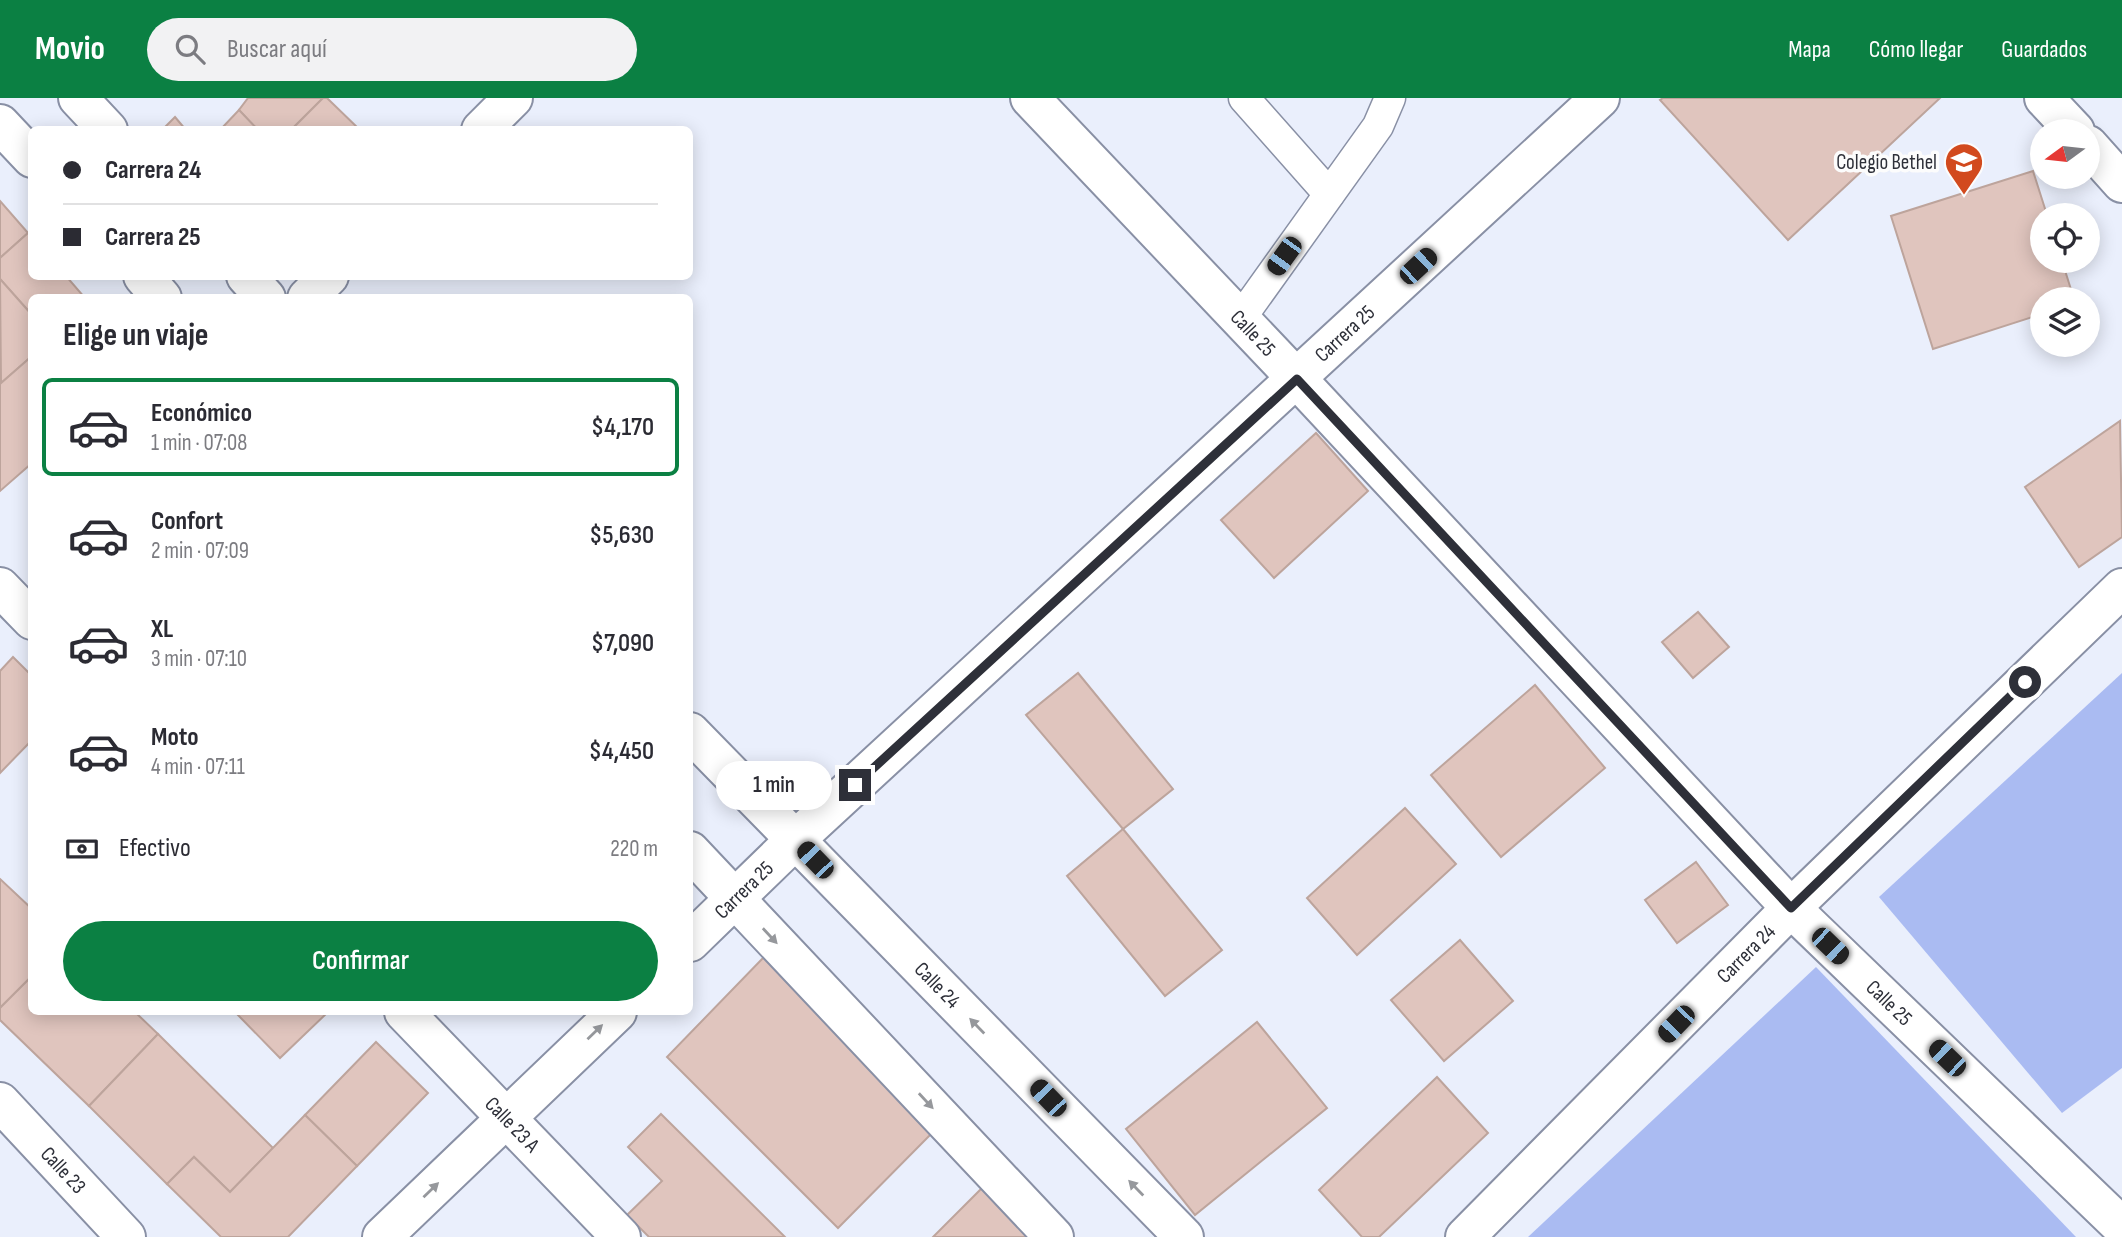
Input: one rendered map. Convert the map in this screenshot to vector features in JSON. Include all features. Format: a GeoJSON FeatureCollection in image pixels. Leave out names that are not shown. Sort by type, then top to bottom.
{"type":"FeatureCollection","features":[{"type":"Feature","properties":{"kind":"street"},"geometry":{"type":"LineString","coordinates":[[78,98],[104,126]]}},
{"type":"Feature","properties":{"kind":"street"},"geometry":{"type":"LineString","coordinates":[[485,126],[513,98]]}},
{"type":"Feature","properties":{"kind":"street","name":"Calle 25"},"geometry":{"type":"LineString","coordinates":[[1030,98],[1297,379],[1791,908],[2122,1227]]}},
{"type":"Feature","properties":{"kind":"street","name":"Carrera 25"},"geometry":{"type":"LineString","coordinates":[[693,939],[795,840],[1600,98]]}},
{"type":"Feature","properties":{"kind":"street"},"geometry":{"type":"LineString","coordinates":[[2044,98],[2064,119]]}},
{"type":"Feature","properties":{"kind":"street"},"geometry":{"type":"LineString","coordinates":[[0,124],[28,154]]}},
{"type":"Feature","properties":{"kind":"street"},"geometry":{"type":"LineString","coordinates":[[2100,158],[2122,183]]}},
{"type":"Feature","properties":{"kind":"street"},"geometry":{"type":"LineString","coordinates":[[146,280],[159,294]]}},
{"type":"Feature","properties":{"kind":"street"},"geometry":{"type":"LineString","coordinates":[[250,280],[262,294]]}},
{"type":"Feature","properties":{"kind":"street"},"geometry":{"type":"LineString","coordinates":[[311,294],[325,280]]}},
{"type":"Feature","properties":{"kind":"street","name":"Carrera 24"},"geometry":{"type":"LineString","coordinates":[[1465,1237],[1791,908],[2122,588]]}},
{"type":"Feature","properties":{"kind":"street","name":"Calle 24"},"geometry":{"type":"LineString","coordinates":[[693,735],[1184,1237]]}},
{"type":"Feature","properties":{"kind":"street"},"geometry":{"type":"LineString","coordinates":[[693,854],[1054,1237]]}},
{"type":"Feature","properties":{"kind":"street","name":"Calle 23 A"},"geometry":{"type":"LineString","coordinates":[[407,1015],[621,1237]]}},
{"type":"Feature","properties":{"kind":"street"},"geometry":{"type":"LineString","coordinates":[[382,1237],[614,1015]]}},
{"type":"Feature","properties":{"kind":"street","name":"Calle 23"},"geometry":{"type":"LineString","coordinates":[[2,1109],[126,1237]]}},
{"type":"Feature","properties":{"kind":"lane"},"geometry":{"type":"LineString","coordinates":[[1244,98],[1329,194]]}},
{"type":"Feature","properties":{"kind":"lane"},"geometry":{"type":"LineString","coordinates":[[1240,319],[1378,126],[1390,98]]}},
{"type":"Feature","properties":{"kind":"shaded area"},"geometry":{"type":"Polygon","coordinates":[[[2122,673],[2122,1068],[2062,1113],[1879,897],[2122,673]]]}},
{"type":"Feature","properties":{"kind":"shaded area"},"geometry":{"type":"Polygon","coordinates":[[[1816,967],[2076,1237],[1528,1237],[1816,967]]]}},
{"type":"Feature","properties":{"kind":"building"},"geometry":{"type":"Polygon","coordinates":[[[248,98],[323,98],[295,126],[254,126],[239,110],[248,98]]]}},
{"type":"Feature","properties":{"kind":"building"},"geometry":{"type":"Polygon","coordinates":[[[323,98],[327,98],[356,126],[295,126],[323,98]]]}},
{"type":"Feature","properties":{"kind":"building"},"geometry":{"type":"Polygon","coordinates":[[[1940,98],[1788,240],[1660,100],[1940,98]]]}},
{"type":"Feature","properties":{"kind":"building"},"geometry":{"type":"Polygon","coordinates":[[[239,110],[254,126],[224,126],[239,110]]]}},
{"type":"Feature","properties":{"kind":"building"},"geometry":{"type":"Polygon","coordinates":[[[175,117],[183,126],[166,126],[175,117]]]}},
{"type":"Feature","properties":{"kind":"building"},"geometry":{"type":"Polygon","coordinates":[[[2030,172],[2030,189],[2039,189],[2043,203],[2030,203],[2030,273],[2066,273],[2070,287],[2030,287],[2030,318],[1933,349],[1891,216],[2030,172]]]}},
{"type":"Feature","properties":{"kind":"building"},"geometry":{"type":"Polygon","coordinates":[[[0,201],[28,233],[0,258],[0,201]]]}},
{"type":"Feature","properties":{"kind":"building"},"geometry":{"type":"Polygon","coordinates":[[[28,233],[28,280],[69,280],[82,294],[28,294],[28,310],[0,279],[0,258],[28,233]]]}},
{"type":"Feature","properties":{"kind":"building"},"geometry":{"type":"Polygon","coordinates":[[[0,279],[28,310],[28,359],[1,383],[0,279]]]}},
{"type":"Feature","properties":{"kind":"building"},"geometry":{"type":"Polygon","coordinates":[[[28,360],[28,466],[0,491],[0,384],[28,360]]]}},
{"type":"Feature","properties":{"kind":"building"},"geometry":{"type":"Polygon","coordinates":[[[2120,421],[2122,537],[2079,567],[2025,487],[2120,421]]]}},
{"type":"Feature","properties":{"kind":"building"},"geometry":{"type":"Polygon","coordinates":[[[1316,433],[1368,491],[1274,578],[1221,520],[1316,433]]]}},
{"type":"Feature","properties":{"kind":"building"},"geometry":{"type":"Polygon","coordinates":[[[1698,612],[1729,647],[1693,678],[1662,642],[1698,612]]]}},
{"type":"Feature","properties":{"kind":"building"},"geometry":{"type":"Polygon","coordinates":[[[13,657],[28,672],[28,744],[0,773],[0,671],[13,657]]]}},
{"type":"Feature","properties":{"kind":"building"},"geometry":{"type":"Polygon","coordinates":[[[1078,673],[1173,789],[1123,829],[1026,715],[1078,673]]]}},
{"type":"Feature","properties":{"kind":"building"},"geometry":{"type":"Polygon","coordinates":[[[1535,685],[1605,768],[1501,857],[1431,775],[1535,685]]]}},
{"type":"Feature","properties":{"kind":"building"},"geometry":{"type":"Polygon","coordinates":[[[1405,808],[1456,864],[1357,955],[1307,898],[1405,808]]]}},
{"type":"Feature","properties":{"kind":"building"},"geometry":{"type":"Polygon","coordinates":[[[1123,829],[1222,950],[1165,996],[1067,876],[1123,829]]]}},
{"type":"Feature","properties":{"kind":"building"},"geometry":{"type":"Polygon","coordinates":[[[1696,862],[1728,905],[1677,943],[1645,900],[1696,862]]]}},
{"type":"Feature","properties":{"kind":"building"},"geometry":{"type":"Polygon","coordinates":[[[0,879],[28,905],[28,980],[0,1008],[0,879]]]}},
{"type":"Feature","properties":{"kind":"building"},"geometry":{"type":"Polygon","coordinates":[[[1460,940],[1513,1001],[1444,1061],[1391,1000],[1460,940]]]}},
{"type":"Feature","properties":{"kind":"building"},"geometry":{"type":"Polygon","coordinates":[[[765,956],[937,1128],[838,1228],[667,1057],[765,956]]]}},
{"type":"Feature","properties":{"kind":"building"},"geometry":{"type":"Polygon","coordinates":[[[28,980],[28,1015],[138,1015],[158,1034],[89,1106],[0,1020],[0,1008],[28,980]]]}},
{"type":"Feature","properties":{"kind":"building"},"geometry":{"type":"Polygon","coordinates":[[[238,1015],[325,1015],[280,1058],[238,1015]]]}},
{"type":"Feature","properties":{"kind":"building"},"geometry":{"type":"Polygon","coordinates":[[[1257,1022],[1327,1108],[1195,1215],[1126,1129],[1257,1022]]]}},
{"type":"Feature","properties":{"kind":"building"},"geometry":{"type":"Polygon","coordinates":[[[158,1034],[273,1148],[230,1192],[194,1157],[167,1184],[89,1106],[158,1034]]]}},
{"type":"Feature","properties":{"kind":"building"},"geometry":{"type":"Polygon","coordinates":[[[376,1042],[428,1093],[357,1166],[305,1115],[376,1042]]]}},
{"type":"Feature","properties":{"kind":"building"},"geometry":{"type":"Polygon","coordinates":[[[1437,1077],[1488,1133],[1379,1237],[1362,1237],[1319,1190],[1437,1077]]]}},
{"type":"Feature","properties":{"kind":"building"},"geometry":{"type":"Polygon","coordinates":[[[661,1114],[785,1237],[649,1237],[627,1215],[662,1181],[628,1147],[661,1114]]]}},
{"type":"Feature","properties":{"kind":"building"},"geometry":{"type":"Polygon","coordinates":[[[305,1115],[357,1166],[288,1237],[221,1237],[167,1184],[194,1157],[230,1192],[305,1115]]]}},
{"type":"Feature","properties":{"kind":"building"},"geometry":{"type":"Polygon","coordinates":[[[982,1188],[1031,1237],[933,1237],[982,1188]]]}},
{"type":"Feature","properties":{"kind":"place","name":"Colegio Bethel"},"geometry":{"type":"Point","coordinates":[1964,196]}},
{"type":"Feature","properties":{"kind":"route"},"geometry":{"type":"LineString","coordinates":[[855,785],[1297,379],[1791,908],[2025,682]]}}]}
